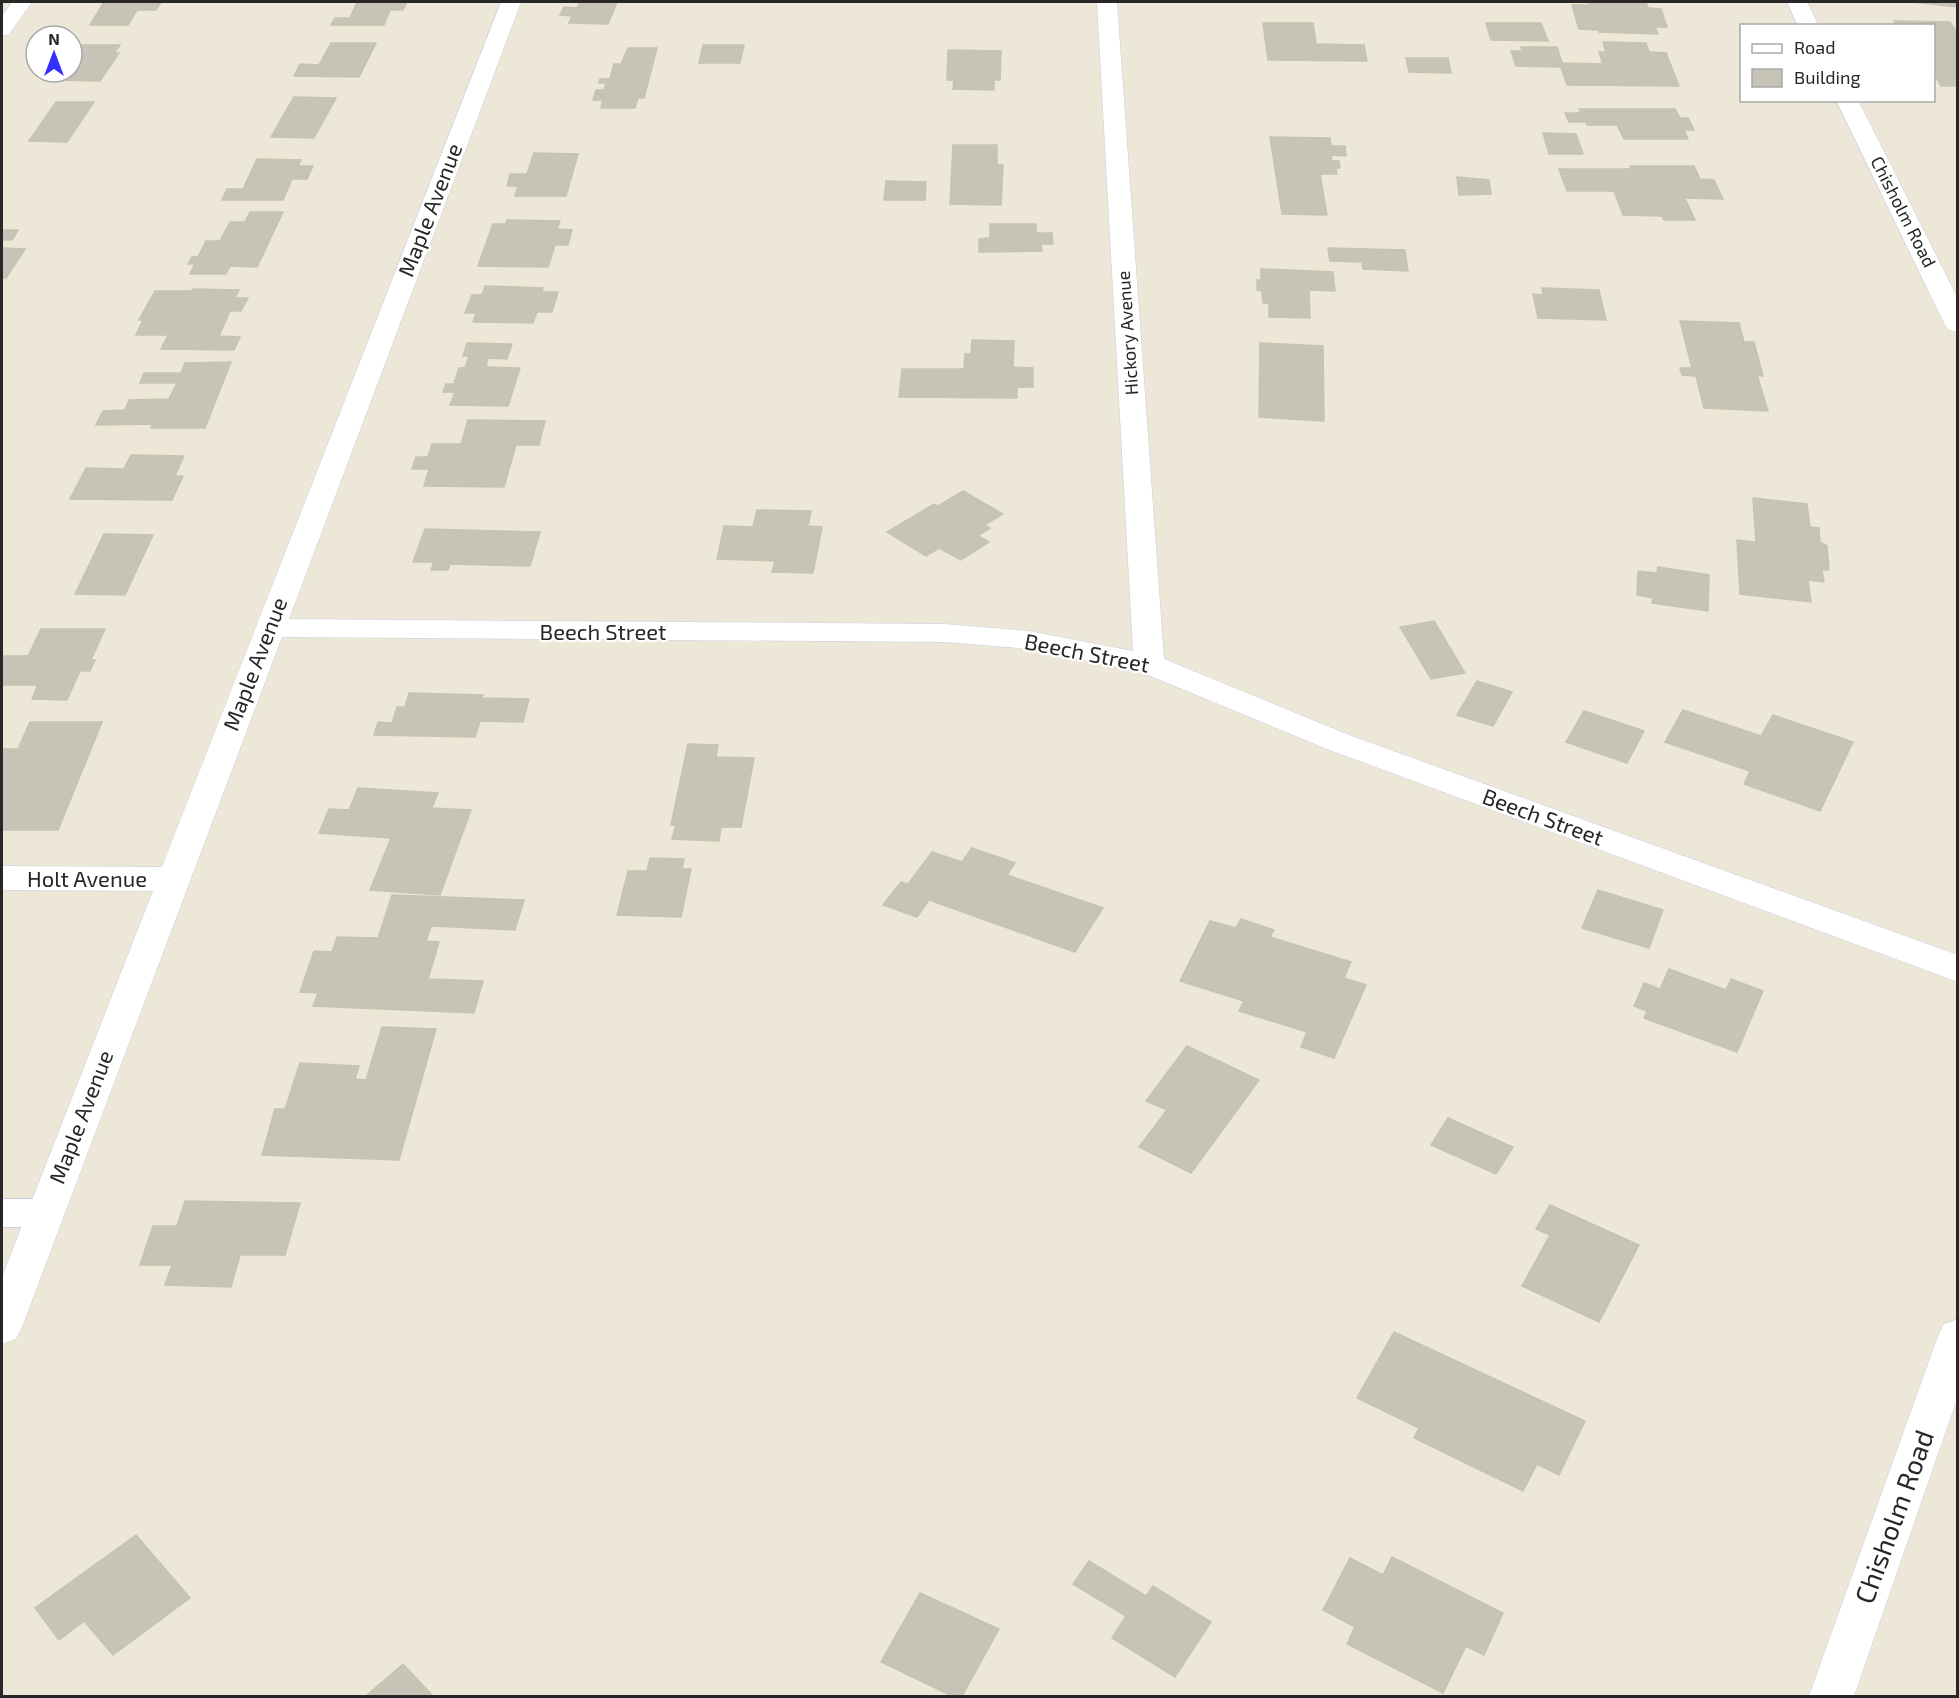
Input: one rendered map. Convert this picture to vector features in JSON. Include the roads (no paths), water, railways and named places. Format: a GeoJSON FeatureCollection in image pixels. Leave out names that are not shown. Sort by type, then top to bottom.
{"type":"FeatureCollection","features":[{"type":"Feature","properties":{"kind":"street"},"geometry":{"type":"LineString","coordinates":[[2,30],[22,2]]}},
{"type":"Feature","properties":{"kind":"street","name":"Maple Avenue"},"geometry":{"type":"LineString","coordinates":[[2,1326],[511,2]]}},
{"type":"Feature","properties":{"kind":"street","name":"Hickory Avenue"},"geometry":{"type":"LineString","coordinates":[[1107,2],[1149,663]]}},
{"type":"Feature","properties":{"kind":"street"},"geometry":{"type":"LineString","coordinates":[[1797,2],[1808,24]]}},
{"type":"Feature","properties":{"kind":"street","name":"Chisholm Road"},"geometry":{"type":"LineString","coordinates":[[1847,102],[1958,325]]}},
{"type":"Feature","properties":{"kind":"street","name":"Beech Street"},"geometry":{"type":"LineString","coordinates":[[269,628],[945,633],[1029,640],[1149,663],[1338,742],[1958,969]]}},
{"type":"Feature","properties":{"kind":"street","name":"Holt Avenue"},"geometry":{"type":"LineString","coordinates":[[2,878],[172,879]]}},
{"type":"Feature","properties":{"kind":"street","name":"Chisholm Road"},"geometry":{"type":"LineString","coordinates":[[1839,1693],[1958,1336]]}},
{"type":"Feature","properties":{"kind":"lane"},"geometry":{"type":"LineString","coordinates":[[2,1213],[44,1214]]}}]}
